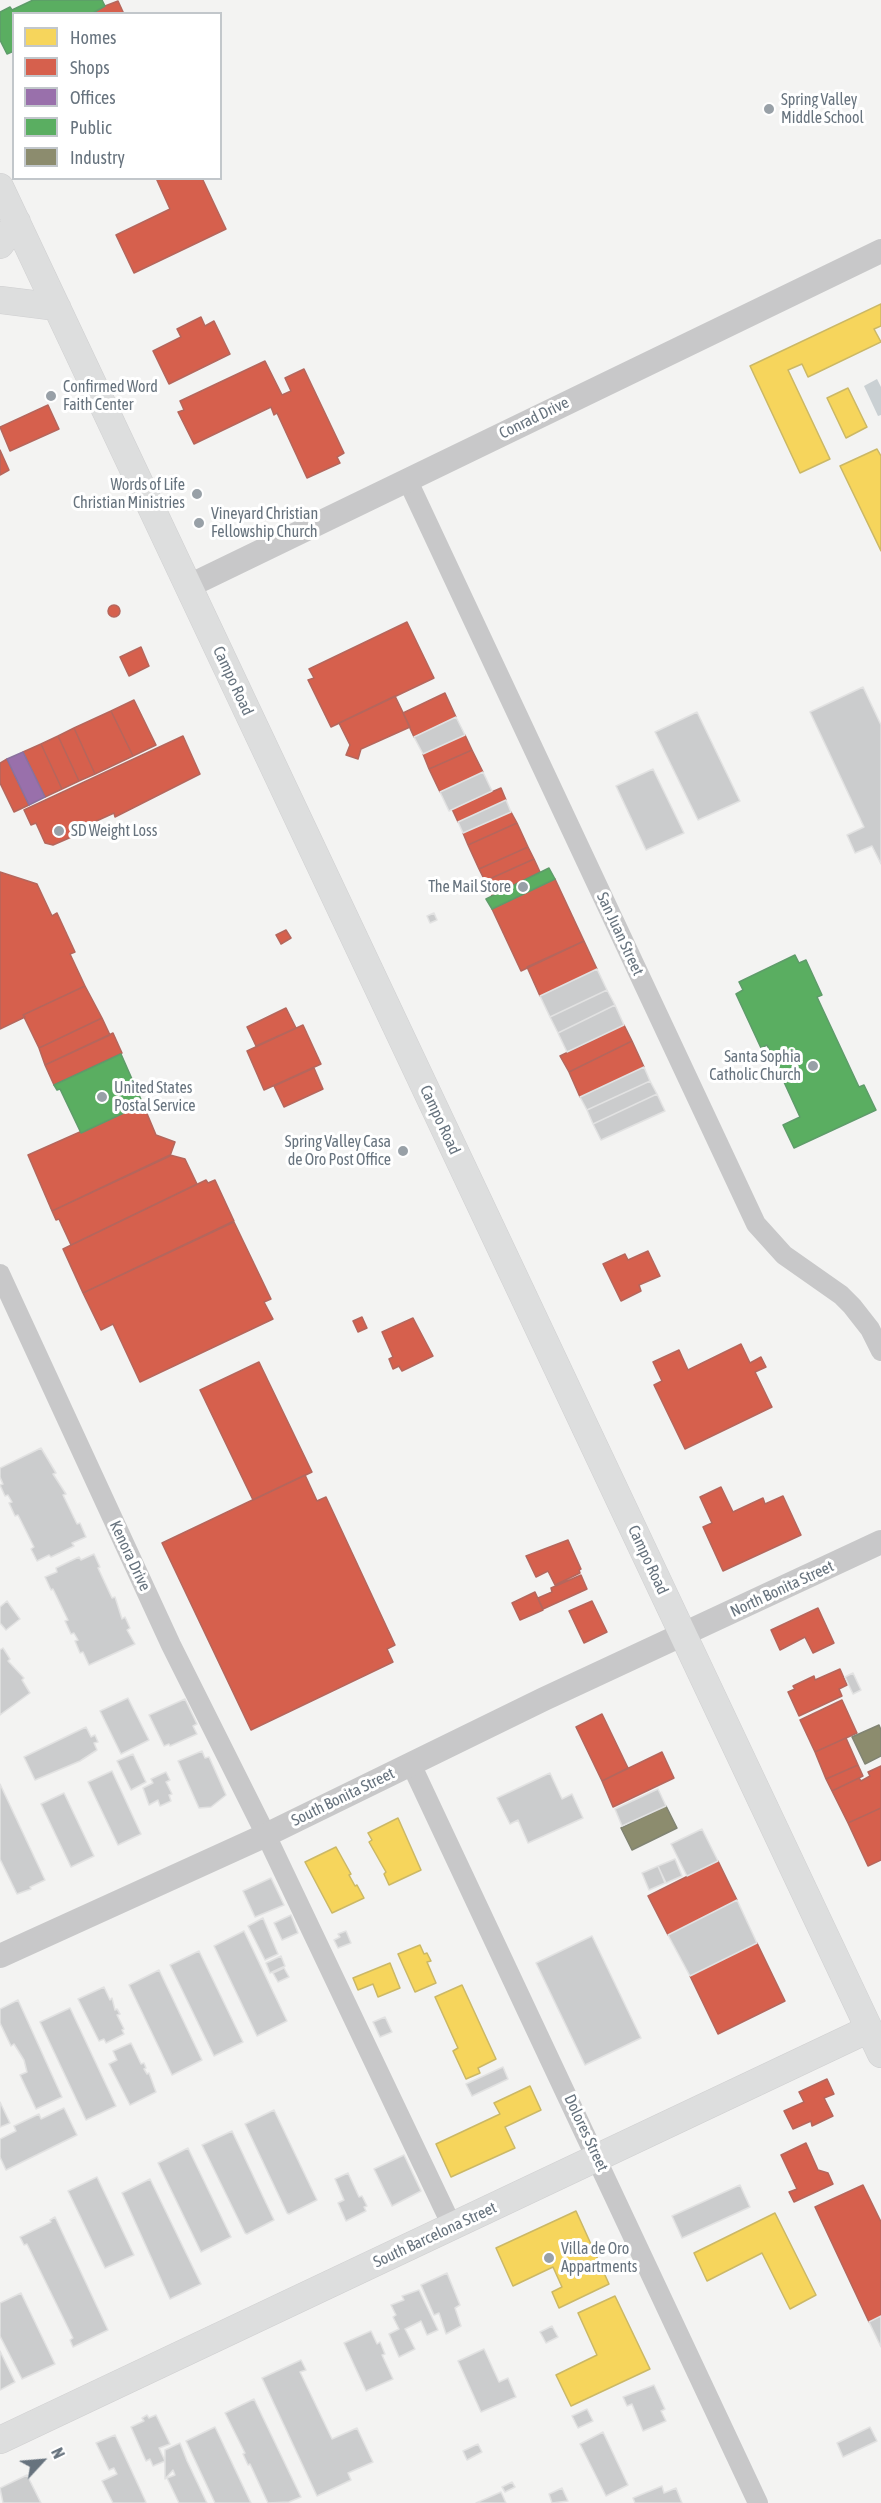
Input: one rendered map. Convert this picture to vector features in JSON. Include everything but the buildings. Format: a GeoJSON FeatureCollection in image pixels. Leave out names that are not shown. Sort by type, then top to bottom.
{"type":"FeatureCollection","features":[{"type":"Feature","properties":{"kind":"main road","name":"Campo Road"},"geometry":{"type":"LineString","coordinates":[[0,187],[683,1634],[875,2026],[881,2054]]}},
{"type":"Feature","properties":{"kind":"main road"},"geometry":{"type":"LineString","coordinates":[[0,245],[17,222]]}},
{"type":"Feature","properties":{"kind":"main road"},"geometry":{"type":"LineString","coordinates":[[0,300],[57,307]]}},
{"type":"Feature","properties":{"kind":"main road","name":"South Barcelona Street"},"geometry":{"type":"LineString","coordinates":[[0,2440],[453,2228],[596,2157],[875,2026]]}},
{"type":"Feature","properties":{"kind":"street","name":"Conrad Drive"},"geometry":{"type":"LineString","coordinates":[[189,586],[881,251]]}},
{"type":"Feature","properties":{"kind":"street","name":"San Juan Street"},"geometry":{"type":"LineString","coordinates":[[407,479],[756,1224],[784,1256],[841,1295],[852,1306],[870,1329],[881,1351]]}},
{"type":"Feature","properties":{"kind":"street","name":"Kenora Drive"},"geometry":{"type":"LineString","coordinates":[[0,1275],[171,1645],[266,1835],[453,2228]]}},
{"type":"Feature","properties":{"kind":"street","name":"North Bonita Street"},"geometry":{"type":"LineString","coordinates":[[683,1634],[881,1542]]}},
{"type":"Feature","properties":{"kind":"street","name":"South Bonita Street"},"geometry":{"type":"LineString","coordinates":[[0,1956],[266,1835],[683,1634]]}},
{"type":"Feature","properties":{"kind":"street","name":"Dolores Street"},"geometry":{"type":"LineString","coordinates":[[411,1764],[759,2503]]}},
{"type":"Feature","properties":{"kind":"shaded area"},"geometry":{"type":"Polygon","coordinates":[[[877,379],[881,387],[881,415],[878,416],[864,386],[877,379]]]}},
{"type":"Feature","properties":{"kind":"place","name":"Spring Valley Middle School"},"geometry":{"type":"Point","coordinates":[769,109]}},
{"type":"Feature","properties":{"kind":"place","name":"Confirmed Word Faith Center"},"geometry":{"type":"Point","coordinates":[51,396]}},
{"type":"Feature","properties":{"kind":"place","name":"Words of Life Christian Ministries"},"geometry":{"type":"Point","coordinates":[197,494]}},
{"type":"Feature","properties":{"kind":"place","name":"Vineyard Christian Fellowship Church"},"geometry":{"type":"Point","coordinates":[199,523]}},
{"type":"Feature","properties":{"kind":"place","name":"SD Weight Loss"},"geometry":{"type":"Point","coordinates":[59,831]}},
{"type":"Feature","properties":{"kind":"place","name":"The Mail Store"},"geometry":{"type":"Point","coordinates":[523,887]}},
{"type":"Feature","properties":{"kind":"place","name":"Santa Sophia Catholic Church"},"geometry":{"type":"Point","coordinates":[813,1066]}},
{"type":"Feature","properties":{"kind":"place","name":"United States Postal Service"},"geometry":{"type":"Point","coordinates":[102,1097]}},
{"type":"Feature","properties":{"kind":"place","name":"Spring Valley Casa de Oro Post Office"},"geometry":{"type":"Point","coordinates":[403,1151]}},
{"type":"Feature","properties":{"kind":"place","name":"Villa de Oro Appartments"},"geometry":{"type":"Point","coordinates":[549,2258]}}]}
